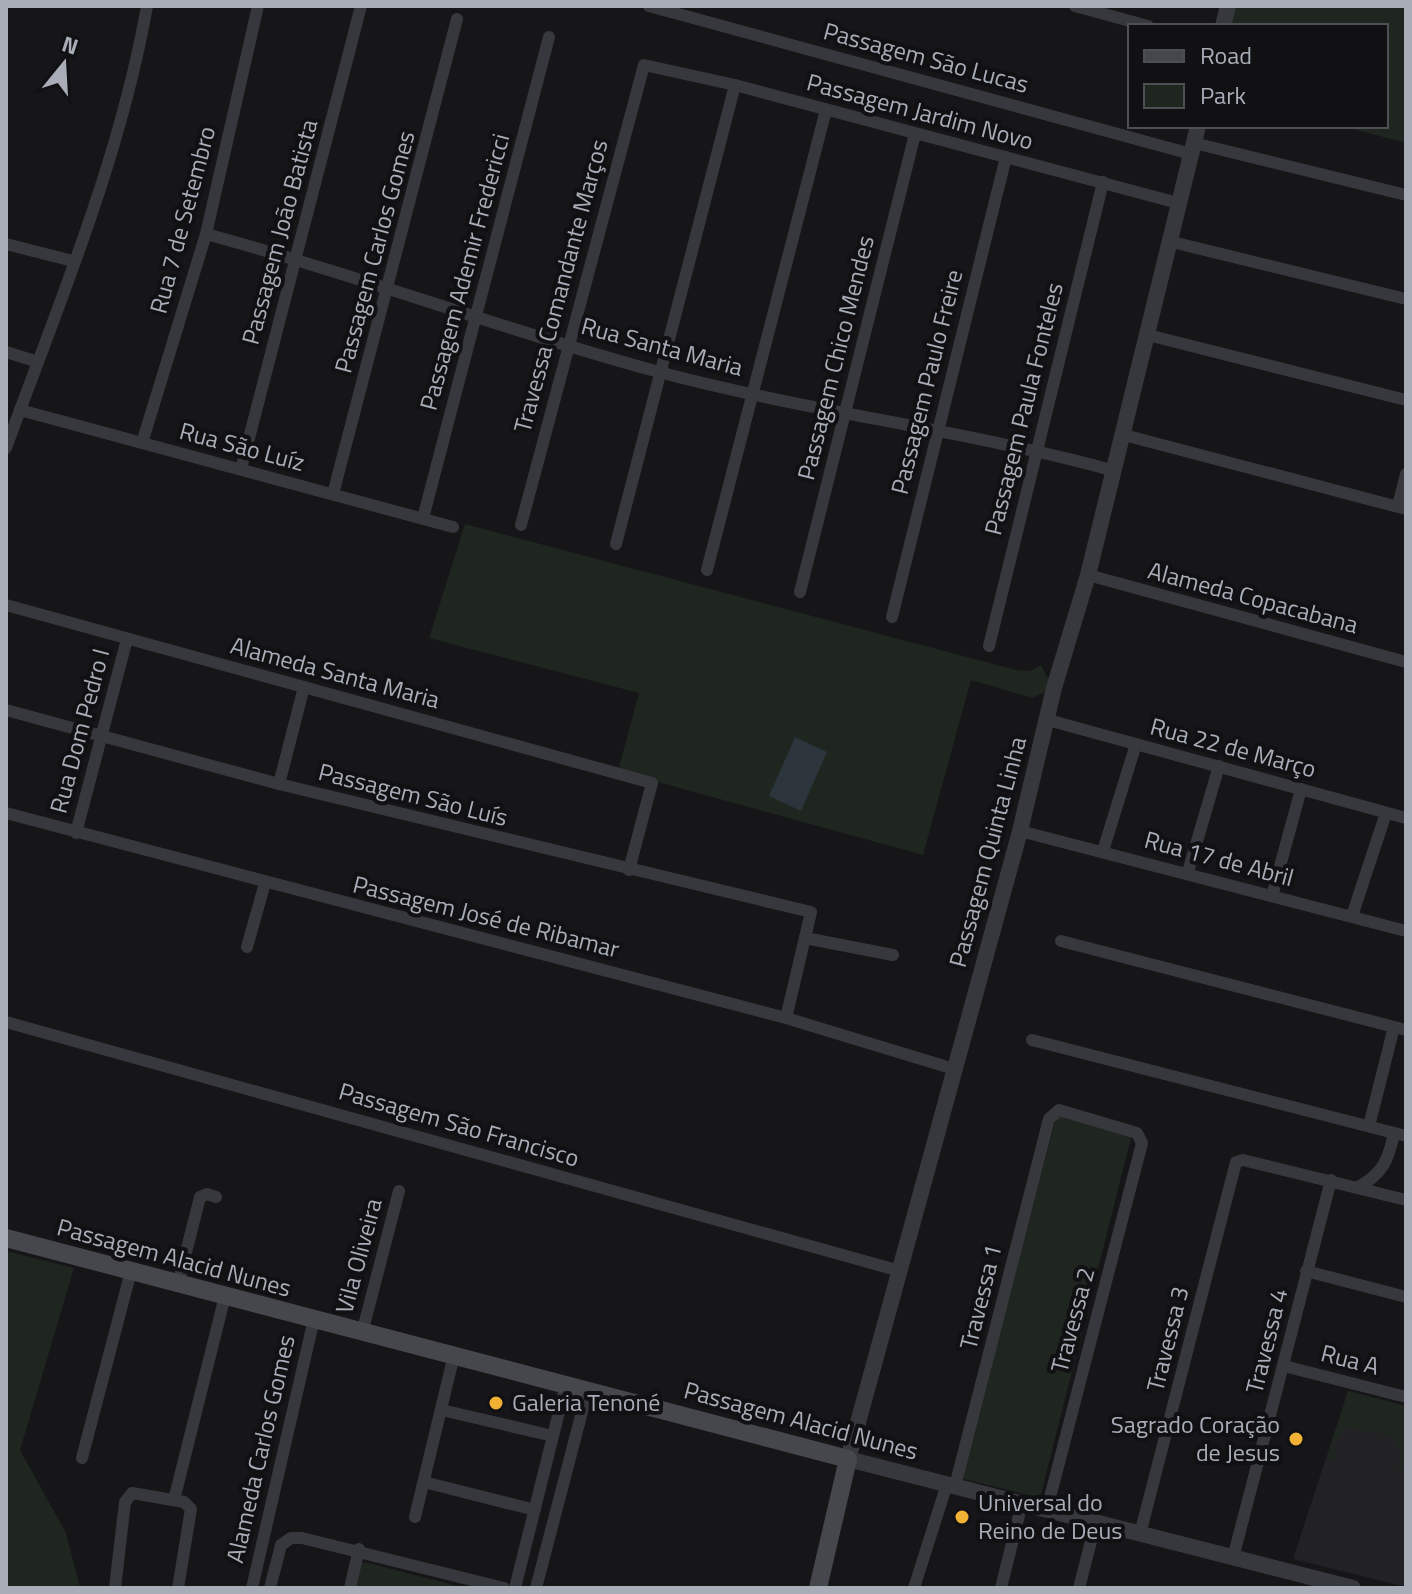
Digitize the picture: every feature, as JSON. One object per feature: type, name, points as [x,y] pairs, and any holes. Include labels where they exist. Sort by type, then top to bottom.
[{"type":"main road","name":"Passagem Alacid Nunes","points":[[6,1238],[848,1459]]},
{"type":"main road","name":"Passagem Quinta Linha","points":[[818,1588],[848,1459]]},
{"type":"street","points":[[6,448],[101,192],[120,131],[147,6]]},
{"type":"street","name":"Rua 7 de Setembro","points":[[142,443],[206,234],[258,6]]},
{"type":"street","name":"Passagem João Batista","points":[[241,469],[361,6]]},
{"type":"street","name":"Passagem São Lucas","points":[[649,6],[1193,148],[1406,195]]},
{"type":"street","points":[[1075,6],[1141,24]]},
{"type":"street","name":"Passagem Carlos Gomes","points":[[333,494],[457,19]]},
{"type":"street","name":"Passagem Ademir Fredericci","points":[[423,518],[549,37]]},
{"type":"street","name":"Passagem Jardim Novo","points":[[650,64],[1178,203]]},
{"type":"street","name":"Travessa Comandante Marços","points":[[521,525],[641,69],[650,64]]},
{"type":"street","points":[[616,544],[735,85]]},
{"type":"street","points":[[707,570],[826,110]]},
{"type":"street","name":"Passagem Quinta Linha","points":[[848,1459],[1088,575],[1198,128]]},
{"type":"street","name":"Passagem Chico Mendes","points":[[800,592],[915,134]]},
{"type":"street","name":"Passagem Paulo Freire","points":[[892,617],[1006,157]]},
{"type":"street","name":"Passagem Paula Fonteles","points":[[989,646],[1103,182]]},
{"type":"street","name":"Rua Santa Maria","points":[[206,234],[389,287],[477,318],[659,372],[751,394],[1036,450],[1115,471]]},
{"type":"street","points":[[1168,241],[1406,299]]},
{"type":"street","points":[[6,244],[73,261]]},
{"type":"street","points":[[1148,335],[1406,400]]},
{"type":"street","points":[[6,352],[38,362]]},
{"type":"street","name":"Rua São Luíz","points":[[20,410],[453,527]]},
{"type":"street","points":[[1124,435],[1402,507],[1406,474]]},
{"type":"street","name":"Alameda Copacabana","points":[[1088,575],[1406,662]]},
{"type":"street","name":"Alameda Santa Maria","points":[[6,605],[652,783],[629,870]]},
{"type":"street","name":"Rua Dom Pedro I","points":[[76,833],[127,639]]},
{"type":"street","points":[[279,784],[304,687]]},
{"type":"street","name":"Passagem São Luís","points":[[6,710],[279,784],[811,912],[805,938]]},
{"type":"street","name":"Rua 22 de Março","points":[[1048,720],[1406,818]]},
{"type":"street","points":[[1103,851],[1136,744]]},
{"type":"street","points":[[1188,872],[1219,766]]},
{"type":"street","points":[[1272,896],[1301,789]]},
{"type":"street","name":"Passagem José de Ribamar","points":[[6,813],[786,1018],[954,1069]]},
{"type":"street","points":[[1352,916],[1386,813]]},
{"type":"street","name":"Rua 17 de Abril","points":[[1020,831],[1188,872],[1406,931]]},
{"type":"street","points":[[247,947],[265,883]]},
{"type":"street","points":[[786,1018],[805,938],[893,955]]},
{"type":"street","points":[[1061,941],[1400,1029],[1369,1126]]},
{"type":"street","name":"Passagem São Francisco","points":[[6,1022],[900,1271]]},
{"type":"street","points":[[1032,1040],[1400,1134],[1375,1179],[1358,1187]]},
{"type":"street","name":"Travessa 1","points":[[914,1588],[951,1485],[1049,1119],[1059,1110],[1137,1133],[1142,1143]]},
{"type":"street","name":"Travessa 2","points":[[1047,1509],[1142,1143]]},
{"type":"street","name":"Travessa 3","points":[[1140,1534],[1236,1162],[1243,1160],[1331,1180]]},
{"type":"street","points":[[1331,1180],[1406,1200]]},
{"type":"street","name":"Travessa 4","points":[[1233,1558],[1331,1180]]},
{"type":"street","name":"Vila Oliveira","points":[[362,1333],[399,1191]]},
{"type":"street","points":[[178,1284],[200,1197],[207,1194],[216,1197]]},
{"type":"street","points":[[82,1458],[131,1271]]},
{"type":"street","points":[[1306,1271],[1406,1297]]},
{"type":"street","points":[[174,1500],[225,1296]]},
{"type":"street","name":"Alameda Carlos Gomes","points":[[252,1588],[314,1319]]},
{"type":"street","points":[[415,1517],[454,1355]]},
{"type":"street","name":"Rua A","points":[[1284,1366],[1406,1397]]},
{"type":"street","points":[[515,1588],[566,1384]]},
{"type":"street","points":[[536,1588],[588,1389]]},
{"type":"street","points":[[446,1411],[553,1436]]},
{"type":"street","name":"Passagem Alacid Nunes","points":[[848,1459],[1353,1588]]},
{"type":"street","points":[[428,1483],[535,1510]]},
{"type":"street","points":[[115,1588],[128,1495],[174,1500],[188,1505],[192,1511],[178,1588]]},
{"type":"street","points":[[1001,1588],[1022,1503]]},
{"type":"street","points":[[1079,1588],[1096,1522]]},
{"type":"street","points":[[270,1588],[281,1545],[291,1538],[359,1549],[504,1588]]},
{"type":"street","points":[[350,1588],[359,1549]]},
{"type":"shaded area","points":[[795,737],[827,752],[801,811],[769,796]]},
{"type":"shaded area","points":[[1348,1391],[1406,1406],[1406,1587],[1293,1559]]},
{"type":"green space","points":[[1234,6],[1406,6],[1406,143],[1350,128],[1388,128],[1388,24],[1229,24]]},
{"type":"green space","points":[[465,524],[1016,670],[1030,671],[1041,665],[1053,688],[1032,698],[971,680],[923,855],[618,771],[639,693],[429,638]]},
{"type":"green space","points":[[1057,1115],[1132,1134],[1040,1498],[960,1478]]},
{"type":"green space","points":[[6,1251],[74,1268],[20,1450],[66,1533],[80,1588],[6,1588]]},
{"type":"green space","points":[[1348,1391],[1406,1406],[1406,1472],[1398,1468],[1401,1455],[1393,1435],[1346,1428],[1333,1442],[1336,1456],[1326,1461]]},
{"type":"green space","points":[[358,1563],[465,1588],[345,1588]]},
{"type":"place","name":"Galeria Tenoné","points":[[496,1403]]},
{"type":"place","name":"Sagrado Coração de Jesus","points":[[1296,1439]]},
{"type":"place","name":"Universal do Reino de Deus","points":[[962,1517]]}]
